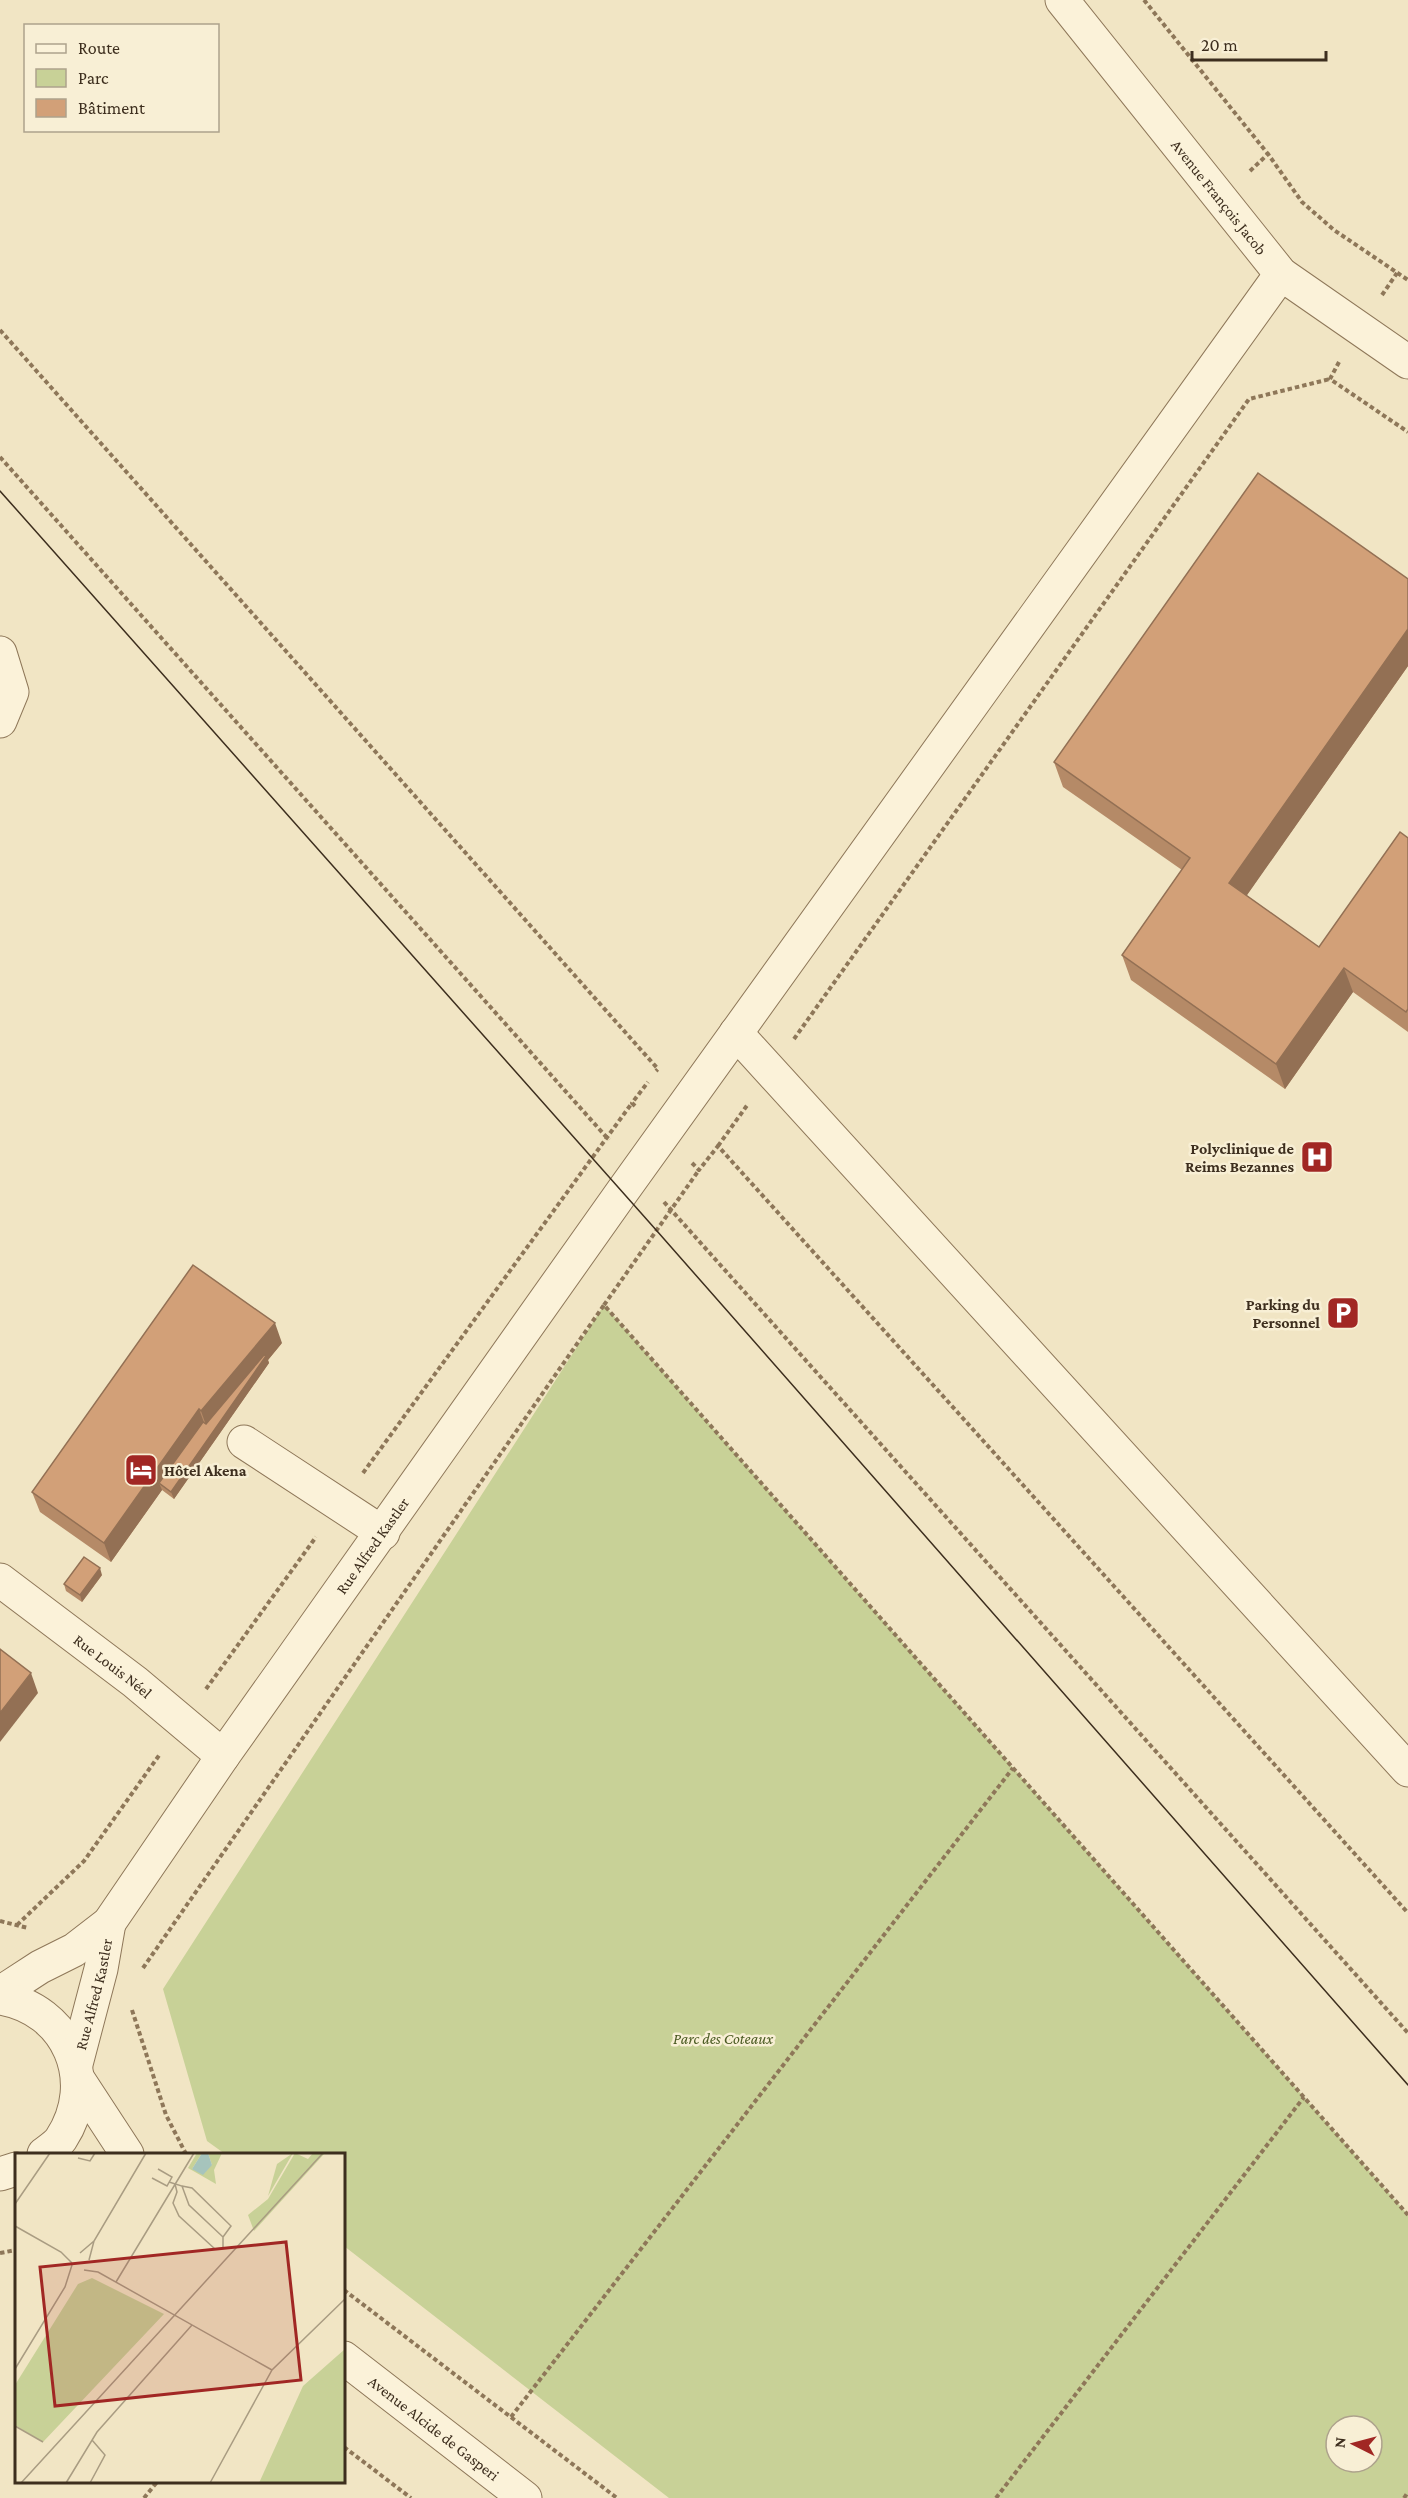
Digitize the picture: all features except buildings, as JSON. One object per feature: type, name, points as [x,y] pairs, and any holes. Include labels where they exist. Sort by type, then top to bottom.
[{"type":"street","name":"Avenue François Jacob","points":[[1062,0],[1281,274],[1408,362]]},
{"type":"street","name":"Rue Alfred Kastler","points":[[0,1995],[40,1967],[74,1950],[109,1923],[224,1756],[637,1172],[1281,274]]},
{"type":"street","points":[[0,653],[12,692],[0,720]]},
{"type":"street","points":[[736,1033],[1408,1770]]},
{"type":"street","points":[[244,1442],[383,1533]]},
{"type":"street","name":"Rue Louis Néel","points":[[0,1580],[224,1756]]},
{"type":"street","name":"Rue Alfred Kastler","points":[[45,2153],[60,2140],[74,2111],[77,2071],[101,1969],[109,1923]]},
{"type":"street","points":[[0,1995],[37,2010],[54,2025],[67,2043],[77,2071],[126,2153]]},
{"type":"street","name":"Avenue Alcide de Gasperi","points":[[345,2359],[525,2498]]},
{"type":"path","points":[[1144,0],[1268,154],[1302,202],[1334,230],[1408,280]]},
{"type":"path","points":[[1220,198],[1268,154]]},
{"type":"path","points":[[718,1146],[1249,399],[1330,379],[1359,328]]},
{"type":"path","points":[[1330,379],[1408,432]]},
{"type":"path","points":[[0,457],[1408,2033]]},
{"type":"path","points":[[17,1925],[84,1861],[632,1103]]},
{"type":"path","points":[[139,1974],[699,1170]]},
{"type":"path","points":[[604,1305],[1408,2214]]},
{"type":"path","points":[[511,2417],[1013,1768]]},
{"type":"path","points":[[996,2498],[1304,2097]]},
{"type":"path","points":[[0,2253],[15,2250]]},
{"type":"path","points":[[345,2291],[617,2498]]},
{"type":"path","points":[[345,2448],[411,2498]]},
{"type":"path","points":[[144,2498],[155,2483]]},
{"type":"path","points":[[1404,2498],[1408,2492]]},
{"type":"green space","name":"Parc des Coteaux","points":[[604,1305],[1408,2215],[1408,2498],[669,2498],[345,2247],[345,2153],[224,2153],[207,2141],[163,1989]]},
{"type":"tram line","points":[[0,491],[657,1231],[1408,2085]]},
{"type":"place","name":"Polyclinique de Reims Bezannes","points":[[1317,1157]]},
{"type":"place","name":"Parking du Personnel","points":[[1343,1313]]},
{"type":"place","name":"Hôtel Akena","points":[[141,1470]]}]
